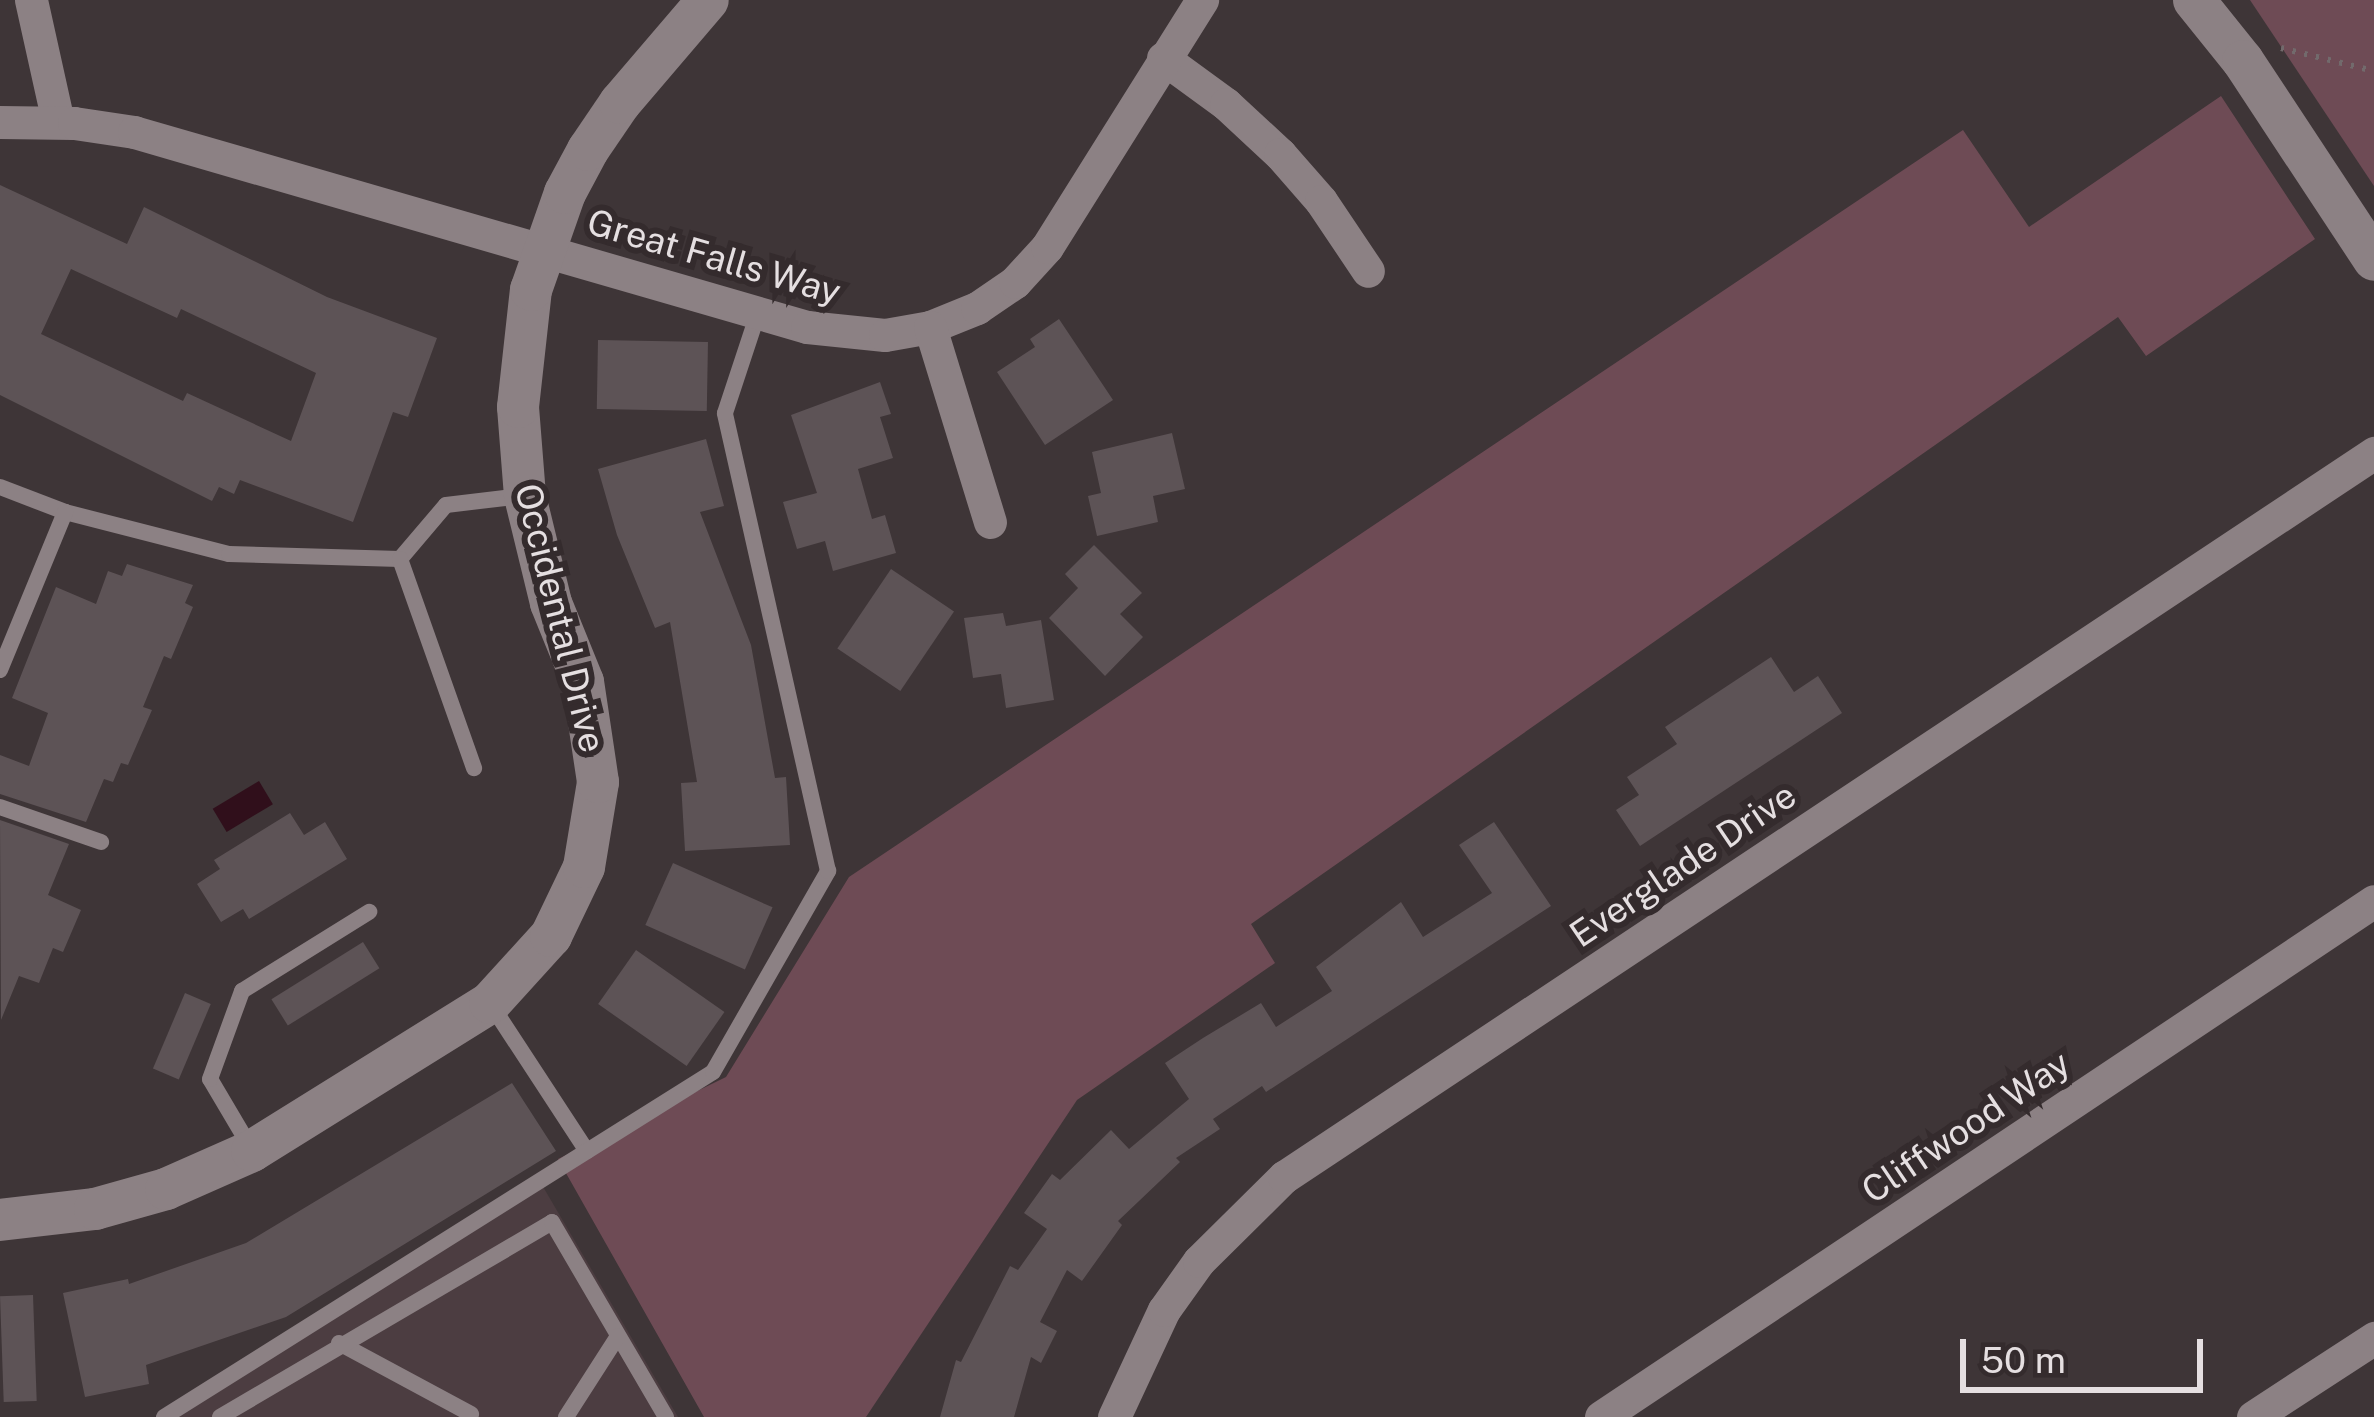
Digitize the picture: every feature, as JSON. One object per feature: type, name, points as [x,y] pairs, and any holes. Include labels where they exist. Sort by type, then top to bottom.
[{"type":"street","points":[[31,0],[58,122]]},
{"type":"street","name":"Occidental Drive","points":[[0,1220],[95,1209],[166,1189],[252,1150],[490,1003],[527,964],[568,904],[584,867],[597,807],[595,732],[583,682],[539,565],[524,496],[518,406],[522,346],[542,250],[588,150],[620,103],[708,0]]},
{"type":"street","name":"Great Falls Way","points":[[0,122],[58,122],[134,132],[758,313],[846,334],[930,327],[977,308],[1016,282],[1047,248],[1202,0]]},
{"type":"street","points":[[2194,0],[2242,61],[2374,260]]},
{"type":"street","points":[[1163,58],[1226,104],[1280,154],[1321,202],[1368,271]]},
{"type":"street","points":[[930,327],[990,522]]},
{"type":"street","name":"Everglade Drive","points":[[1114,1417],[1135,1363],[1175,1294],[1239,1216],[1284,1177],[2374,453]]},
{"type":"street","name":"Cliffwood Way","points":[[1601,1417],[2374,902]]},
{"type":"street","points":[[2253,1417],[2374,1338]]},
{"type":"lane","points":[[164,1417],[713,1072],[828,871],[725,413],[758,313]]},
{"type":"lane","points":[[0,487],[65,512],[229,554],[400,559]]},
{"type":"lane","points":[[400,559],[446,505],[524,496]]},
{"type":"lane","points":[[0,670],[65,512]]},
{"type":"lane","points":[[400,559],[475,768]]},
{"type":"lane","points":[[0,808],[101,842]]},
{"type":"lane","points":[[252,1150],[210,1079],[242,991],[369,912]]},
{"type":"lane","points":[[490,1003],[587,1151]]},
{"type":"lane","points":[[220,1417],[551,1222],[666,1417]]},
{"type":"lane","points":[[566,1417],[618,1336]]},
{"type":"lane","points":[[339,1343],[471,1414]]},
{"type":"path","points":[[2281,48],[2374,71]]},
{"type":"shaded area","points":[[2250,0],[2374,0],[2374,186]]},
{"type":"shaded area","points":[[2221,96],[2315,239],[2146,356],[2118,317],[1251,924],[1275,963],[1077,1100],[866,1417],[704,1417],[558,1159],[726,1077],[849,877],[1963,130],[2029,227]]},
{"type":"shaded area","points":[[259,781],[273,804],[227,832],[213,809]]},
{"type":"shaded area","points":[[542,1185],[678,1417],[175,1417]]},
{"type":"building","points":[[0,185],[127,244],[144,207],[327,297],[437,338],[408,417],[393,412],[353,522],[240,480],[234,494],[219,487],[212,501],[0,395]],"holes":[[[71,269],[177,318],[181,309],[316,373],[291,441],[187,393],[183,401],[41,334]]]},
{"type":"building","points":[[1059,319],[1113,400],[1045,445],[997,372],[1035,347],[1030,339]]},
{"type":"building","points":[[598,340],[708,342],[707,411],[597,409]]},
{"type":"building","points":[[880,382],[891,414],[880,417],[893,458],[858,469],[872,519],[885,515],[896,553],[833,571],[825,541],[797,549],[783,502],[817,493],[791,415]]},
{"type":"building","points":[[1172,433],[1185,489],[1153,496],[1158,522],[1097,536],[1088,496],[1101,493],[1092,452]]},
{"type":"building","points":[[706,439],[724,506],[700,512],[751,645],[775,778],[786,777],[790,845],[685,851],[681,783],[697,782],[670,622],[655,628],[617,535],[598,469]]},
{"type":"building","points":[[1094,545],[1142,593],[1120,614],[1143,637],[1105,676],[1049,618],[1078,588],[1065,574]]},
{"type":"building","points":[[127,564],[193,585],[185,603],[193,607],[171,659],[164,656],[143,707],[152,710],[128,765],[121,763],[113,782],[104,779],[86,822],[0,794],[0,755],[29,766],[48,713],[12,698],[56,587],[96,604],[108,571],[122,576]]},
{"type":"building","points":[[891,569],[954,611],[900,691],[837,649]]},
{"type":"building","points":[[1003,613],[1006,626],[1041,620],[1054,700],[1006,708],[1001,674],[973,678],[964,618]]},
{"type":"building","points":[[1771,657],[1794,692],[1818,676],[1842,713],[1640,846],[1616,810],[1639,795],[1627,777],[1677,744],[1665,727]]},
{"type":"building","points":[[290,813],[304,835],[325,822],[347,859],[249,919],[243,909],[221,922],[197,884],[220,869],[214,860]]},
{"type":"building","points":[[0,820],[69,844],[48,895],[81,910],[63,952],[53,948],[39,983],[19,976],[1,1020]]},
{"type":"building","points":[[1494,822],[1551,906],[1266,1092],[1262,1086],[1213,1119],[1220,1129],[1176,1158],[1180,1162],[1118,1221],[1122,1225],[1082,1281],[1067,1270],[1040,1322],[1057,1331],[1041,1363],[1031,1357],[1014,1417],[940,1417],[956,1360],[961,1362],[1010,1266],[1018,1270],[1047,1229],[1024,1213],[1052,1174],[1060,1180],[1111,1130],[1129,1149],[1189,1099],[1165,1063],[1203,1038],[1261,1003],[1276,1027],[1332,991],[1316,967],[1401,902],[1423,937],[1492,893],[1459,845]]},
{"type":"building","points":[[673,863],[773,907],[745,969],[645,925]]},
{"type":"building","points":[[363,942],[379,968],[288,1026],[271,999]]},
{"type":"building","points":[[636,950],[724,1012],[687,1066],[598,1004]]},
{"type":"building","points":[[185,993],[211,1004],[179,1079],[153,1068]]},
{"type":"building","points":[[512,1083],[556,1151],[286,1317],[146,1365],[149,1384],[85,1397],[63,1293],[128,1279],[129,1284],[246,1243]]},
{"type":"building","points":[[33,1295],[37,1401],[4,1402],[0,1296]]}]
